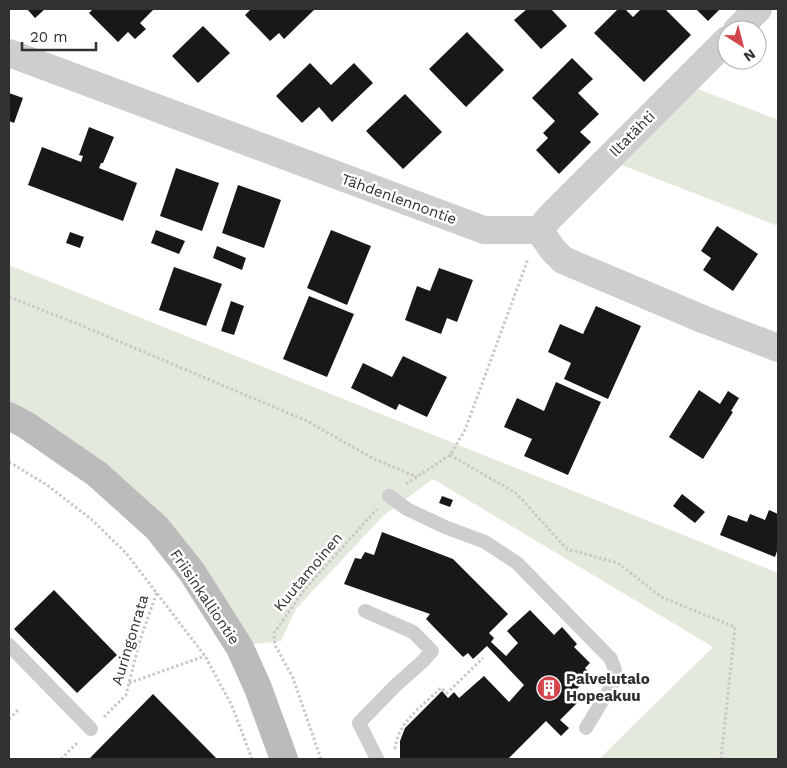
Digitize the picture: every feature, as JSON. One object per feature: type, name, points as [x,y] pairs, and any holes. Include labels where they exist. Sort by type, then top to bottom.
[{"type":"main road","name":"Friisinkalliontie","points":[[9,416],[97,474],[157,528],[192,572],[240,648],[258,688],[284,759]]},
{"type":"street","points":[[746,20],[758,9]]},
{"type":"street","name":"Iltatähti","points":[[539,230],[717,50]]},
{"type":"street","name":"Tähdenlennontie","points":[[9,53],[484,230],[539,230]]},
{"type":"street","points":[[539,230],[553,250],[563,260],[705,320],[778,348]]},
{"type":"lane","points":[[389,496],[407,509],[445,527],[485,542],[517,563],[611,659],[615,670],[615,680],[586,728]]},
{"type":"lane","points":[[365,610],[412,632],[432,651],[424,661],[359,723],[377,759]]},
{"type":"lane","points":[[9,645],[91,729]]},
{"type":"path","points":[[539,230],[465,430],[450,455],[516,493],[567,549],[618,563],[661,597],[734,627],[721,759]]},
{"type":"path","points":[[9,297],[307,420],[374,459],[417,477]]},
{"type":"path","name":"Kuutamoinen","points":[[321,759],[293,678],[275,645],[274,633],[304,589],[389,496],[450,455]]},
{"type":"path","points":[[9,462],[47,485],[91,519],[126,553],[205,656],[232,706],[252,759]]},
{"type":"path","name":"Auringonrata","points":[[60,759],[126,695],[140,640],[157,591]]},
{"type":"path","points":[[129,683],[205,656]]},
{"type":"path","points":[[396,758],[396,740],[403,726],[441,688],[446,693],[483,658]]},
{"type":"path","points":[[9,719],[18,710]]},
{"type":"shaded area","points":[[698,89],[778,120],[778,226],[622,165]]},
{"type":"shaded area","points":[[9,265],[778,573],[778,759],[599,759],[713,647],[433,479],[383,516],[296,609],[281,641],[254,644],[223,597],[134,491],[60,431],[9,402]]},
{"type":"building","points":[[27,9],[45,9],[35,18]]},
{"type":"building","points":[[93,9],[154,9],[140,23],[146,29],[135,39],[128,32],[118,42],[89,13]]},
{"type":"building","points":[[251,9],[315,9],[284,39],[279,33],[270,41],[245,15]]},
{"type":"building","points":[[527,9],[551,9],[567,26],[541,49],[514,20]]},
{"type":"building","points":[[618,9],[625,9],[633,17],[641,9],[665,9],[691,35],[644,82],[594,33]]},
{"type":"building","points":[[696,9],[720,9],[708,21]]},
{"type":"building","points":[[203,26],[230,53],[198,83],[172,56]]},
{"type":"building","points":[[467,32],[504,70],[466,107],[429,69]]},
{"type":"building","points":[[572,58],[593,79],[578,93],[599,114],[580,132],[591,142],[559,174],[536,150],[548,138],[543,133],[555,121],[532,98]]},
{"type":"building","points":[[310,63],[331,85],[354,63],[373,83],[332,122],[319,107],[302,123],[276,96]]},
{"type":"building","points":[[9,93],[23,98],[14,123],[9,121]]},
{"type":"building","points":[[405,94],[442,132],[403,169],[366,131]]},
{"type":"building","points":[[89,127],[114,137],[99,168],[137,183],[123,221],[28,185],[42,147],[81,162],[83,156],[79,155]]},
{"type":"building","points":[[176,168],[219,183],[202,231],[160,216]]},
{"type":"building","points":[[238,185],[281,200],[264,248],[222,233]]},
{"type":"building","points":[[717,226],[758,254],[733,291],[703,270],[711,258],[701,251]]},
{"type":"building","points":[[156,230],[185,241],[179,254],[151,243]]},
{"type":"building","points":[[331,230],[371,246],[347,305],[307,288]]},
{"type":"building","points":[[70,232],[84,237],[80,248],[66,243]]},
{"type":"building","points":[[217,246],[246,258],[242,270],[213,258]]},
{"type":"building","points":[[174,267],[222,284],[206,326],[159,310]]},
{"type":"building","points":[[439,268],[473,280],[457,322],[447,318],[441,334],[405,320],[417,286],[430,291]]},
{"type":"building","points":[[309,296],[354,314],[327,377],[283,359]]},
{"type":"building","points":[[231,301],[244,306],[234,335],[221,331]]},
{"type":"building","points":[[596,306],[641,326],[608,399],[564,379],[571,363],[548,352],[560,324],[583,334]]},
{"type":"building","points":[[403,356],[447,377],[427,417],[399,404],[396,410],[351,388],[363,363],[392,377]]},
{"type":"building","points":[[556,382],[601,402],[568,475],[524,456],[532,439],[504,427],[517,398],[544,411]]},
{"type":"building","points":[[699,390],[720,404],[728,391],[739,398],[731,411],[733,412],[703,459],[669,437]]},
{"type":"building","points":[[682,494],[705,512],[695,523],[673,506]]},
{"type":"building","points":[[442,496],[453,500],[450,507],[439,503]]},
{"type":"building","points":[[769,510],[778,514],[778,548],[775,557],[720,535],[728,515],[747,522],[750,514],[765,520]]},
{"type":"building","points":[[382,532],[453,559],[508,614],[489,633],[494,638],[491,642],[506,656],[518,643],[507,631],[530,610],[554,635],[562,627],[577,644],[574,647],[590,663],[585,668],[591,675],[572,694],[579,701],[560,720],[569,728],[561,736],[546,721],[508,759],[400,759],[400,741],[405,728],[442,691],[448,698],[454,692],[459,698],[484,676],[509,702],[524,685],[487,646],[473,659],[468,653],[463,657],[426,619],[430,614],[344,584],[355,558],[361,559],[365,552],[374,555]]},
{"type":"building","points":[[54,590],[117,655],[77,693],[14,629]]},
{"type":"building","points":[[153,694],[217,759],[89,759]]},
{"type":"place","name":"Palvelutalo Hopeakuu","points":[[549,688]]}]
